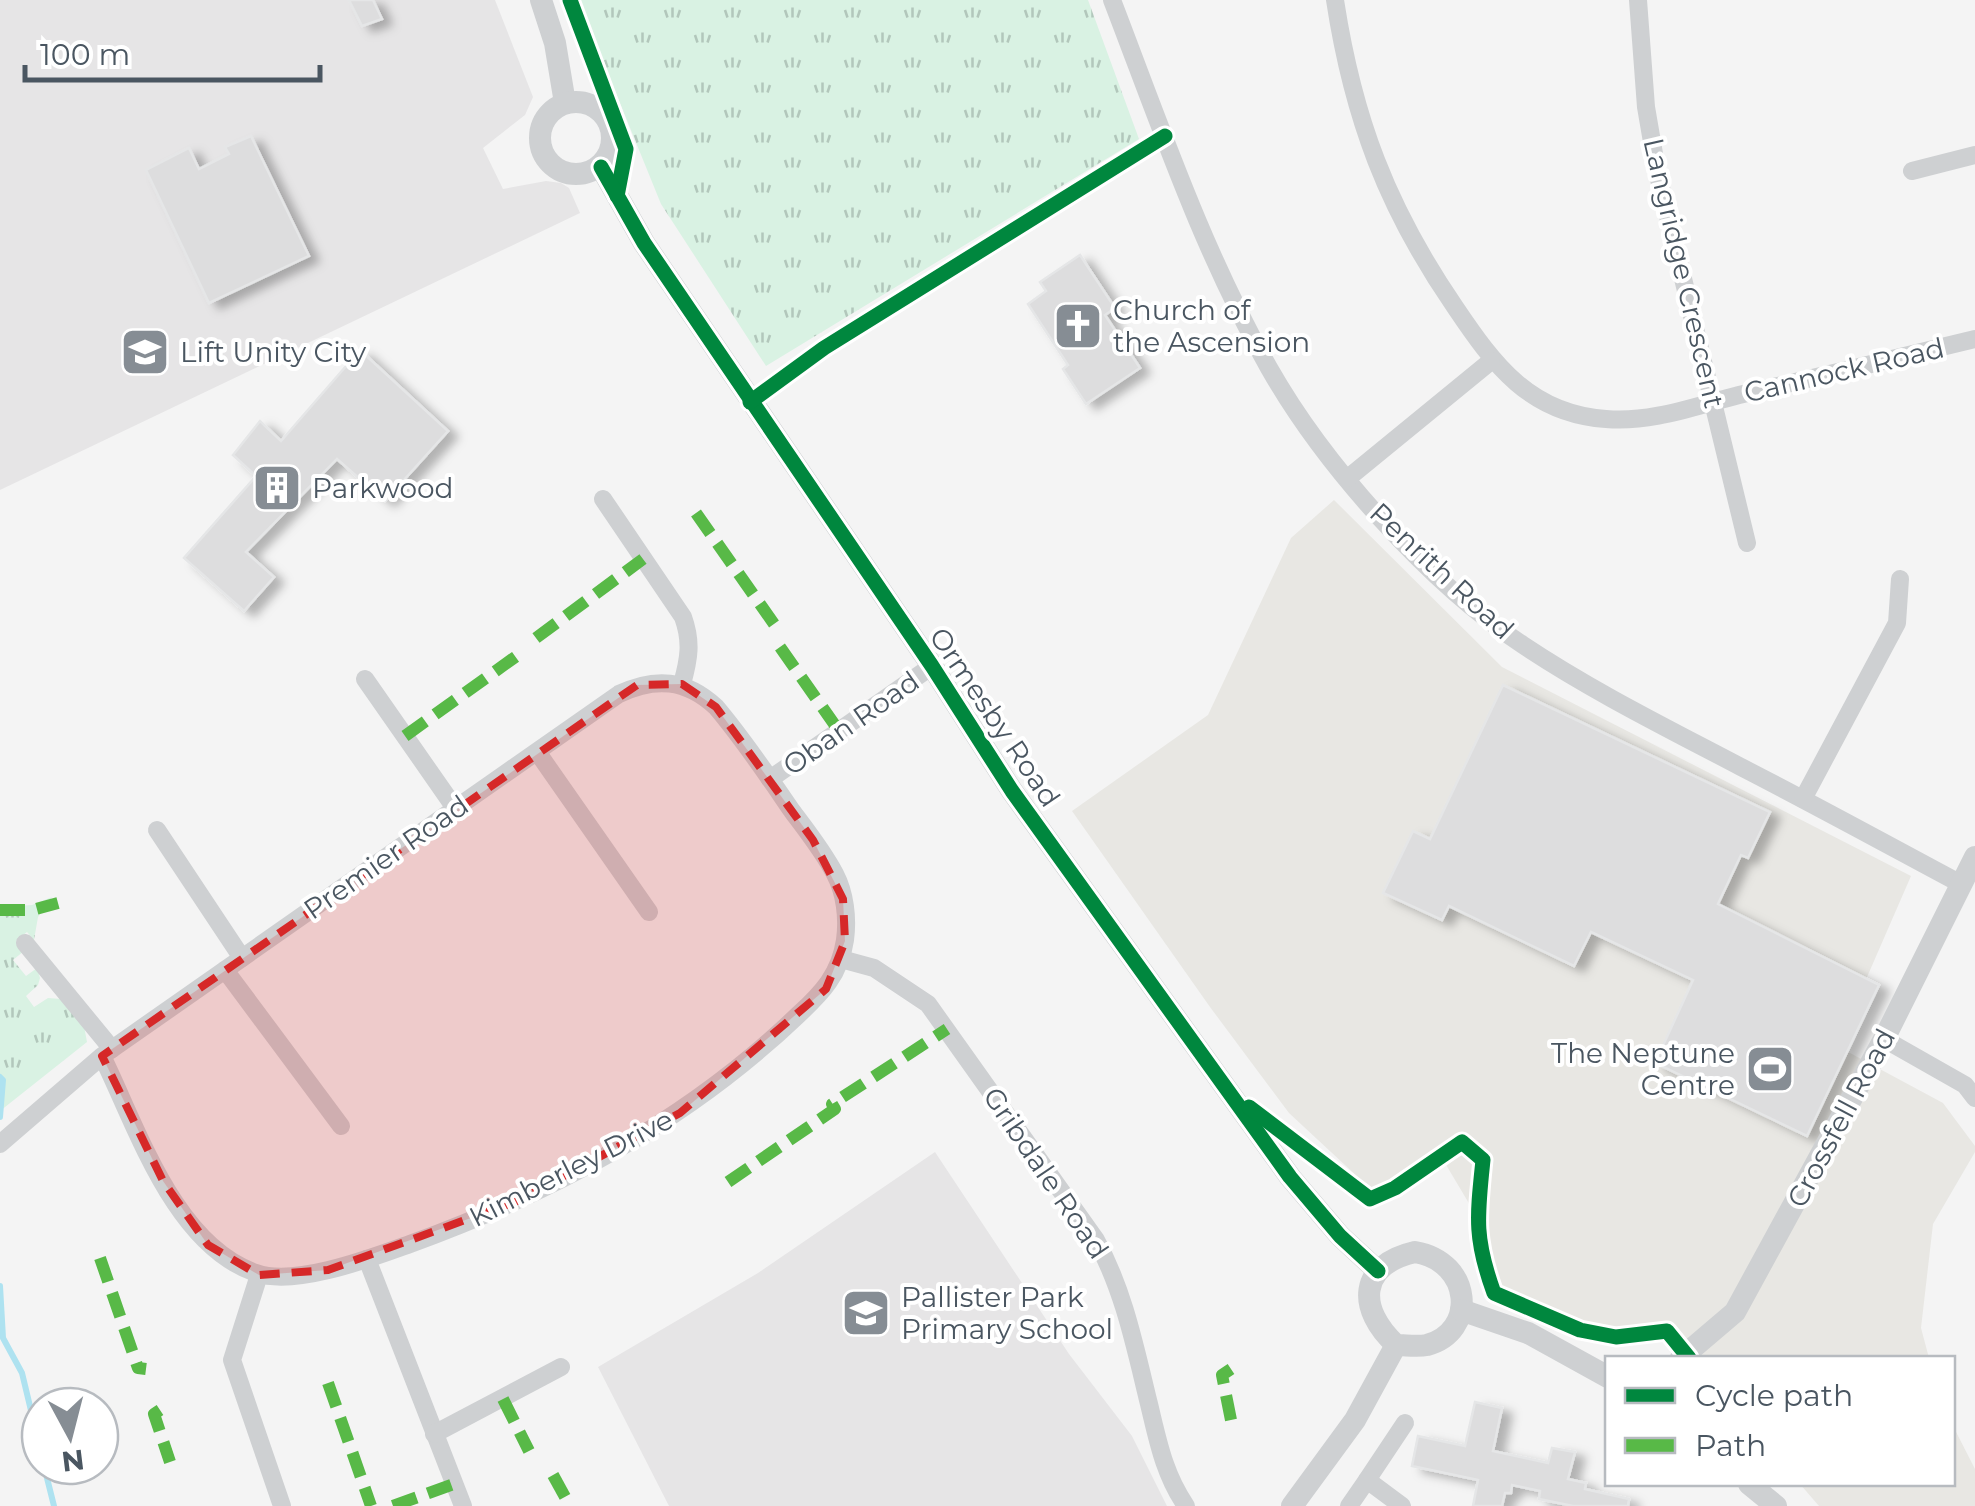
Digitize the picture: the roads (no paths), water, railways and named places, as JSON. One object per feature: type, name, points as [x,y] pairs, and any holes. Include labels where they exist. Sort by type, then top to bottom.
[{"type":"street","points":[[541,0],[555,43],[565,103]]},
{"type":"street","name":"Penrith Road","points":[[1112,0],[1210,255],[1270,371],[1308,427],[1386,525],[1434,572],[1521,644],[1622,704],[1961,884]]},
{"type":"street","name":"Cannock Road","points":[[1335,0],[1346,67],[1384,186],[1424,262],[1491,360],[1514,383],[1575,415],[1642,420],[1975,339]]},
{"type":"street","name":"Langridge Crescent","points":[[1638,0],[1646,107],[1657,171],[1748,543]]},
{"type":"street","points":[[577,101],[595,106],[606,116],[613,141],[600,167],[586,173],[564,172],[541,152],[541,135],[548,116],[565,103],[577,101]]},
{"type":"street","points":[[1912,171],[1975,155]]},
{"type":"street","name":"Ormesby Road","points":[[600,167],[644,243],[932,666],[1012,791],[1250,1124],[1340,1236],[1378,1271]]},
{"type":"street","points":[[1348,478],[1491,360]]},
{"type":"street","points":[[602,500],[682,617],[689,634],[690,652],[682,684],[716,707],[770,779]]},
{"type":"street","points":[[1804,799],[1897,623],[1900,579]]},
{"type":"street","name":"Oban Road","points":[[770,779],[932,666]]},
{"type":"street","points":[[365,679],[454,808]]},
{"type":"street","name":"Premier Road","points":[[0,1144],[15,1127],[108,1053],[619,694],[638,685],[682,684]]},
{"type":"street","points":[[538,753],[649,912]]},
{"type":"street","name":"Kimberley Drive","points":[[259,1275],[312,1273],[367,1259],[520,1200],[680,1113],[768,1045],[816,1001],[840,959],[846,913],[836,875],[770,779]]},
{"type":"street","points":[[158,830],[242,958]]},
{"type":"street","name":"Crossfell Road","points":[[1683,1356],[1735,1312],[1884,1038],[1975,857]]},
{"type":"street","points":[[25,943],[108,1053],[183,1216],[208,1245],[259,1275],[232,1360],[282,1506]]},
{"type":"street","name":"Gribdale Road","points":[[840,959],[874,968],[928,1004],[1096,1240],[1114,1272],[1124,1304],[1164,1468],[1186,1506]]},
{"type":"street","points":[[225,970],[340,1126]]},
{"type":"street","points":[[1884,1038],[1964,1085],[1975,1098]]},
{"type":"street","points":[[1415,1252],[1444,1262],[1456,1276],[1462,1292],[1461,1310],[1452,1328],[1427,1345],[1396,1345],[1372,1318],[1368,1297],[1378,1271],[1394,1257],[1415,1252]]},
{"type":"street","points":[[367,1259],[464,1506]]},
{"type":"street","points":[[1461,1310],[1528,1332],[1605,1376]]},
{"type":"street","points":[[1292,1506],[1355,1420],[1396,1345]]},
{"type":"street","points":[[434,1434],[561,1367]]},
{"type":"street","points":[[1350,1506],[1405,1423]]},
{"type":"street","points":[[1367,1480],[1402,1506]]},
{"type":"street","points":[[1751,1486],[1776,1506]]},
{"type":"waterway","points":[[0,1077],[0,1117]]},
{"type":"waterway","points":[[0,1286],[3,1338],[25,1386]]},
{"type":"waterway","points":[[49,1486],[54,1506]]},
{"type":"place","name":"Church of the Ascension","points":[[1078,326]]},
{"type":"place","name":"Lift Unity City","points":[[145,352]]},
{"type":"place","name":"Parkwood","points":[[277,488]]},
{"type":"place","name":"The Neptune Centre","points":[[1770,1069]]},
{"type":"place","name":"Pallister Park Primary School","points":[[866,1313]]}]
